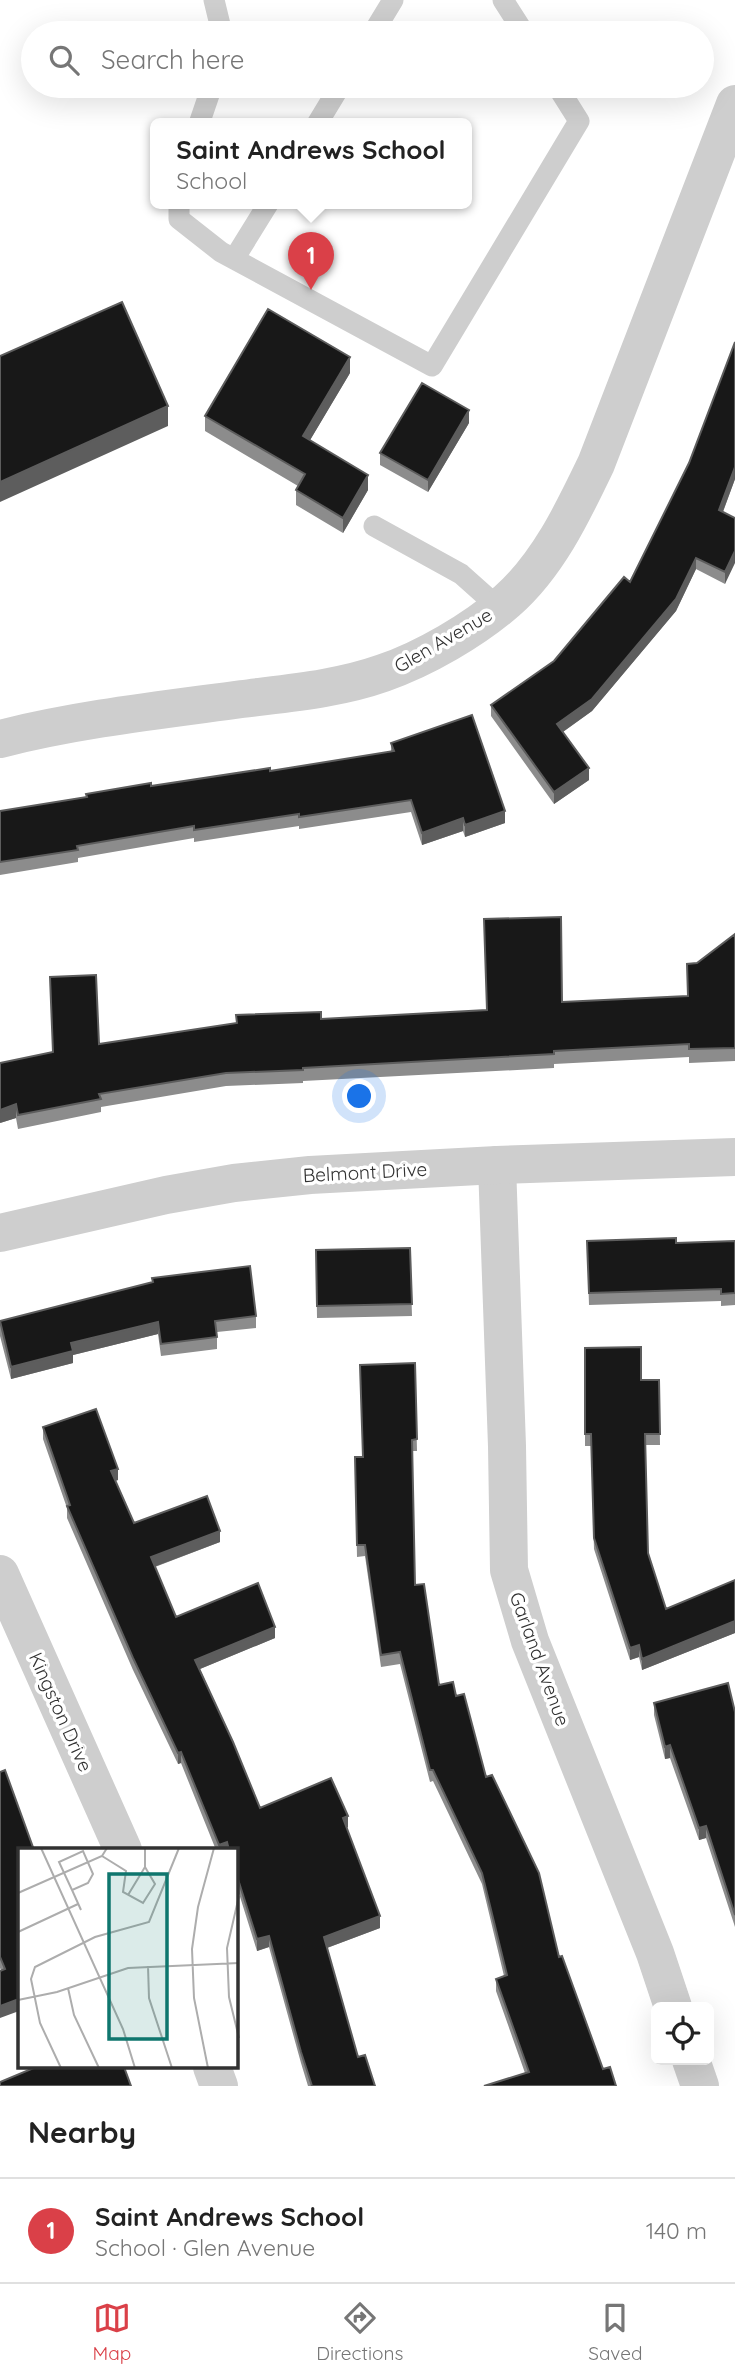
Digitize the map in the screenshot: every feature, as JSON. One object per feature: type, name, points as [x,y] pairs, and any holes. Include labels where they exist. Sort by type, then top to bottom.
[{"type":"street","name":"Glen Avenue","points":[[0,739],[142,712],[335,686],[383,673],[425,655],[508,600],[541,563],[572,516],[582,495],[735,104]]},
{"type":"street","name":"Belmont Drive","points":[[0,1233],[166,1195],[234,1183],[310,1175],[735,1157]]},
{"type":"street","name":"Garland Avenue","points":[[497,1165],[509,1570],[530,1641],[672,2002]]},
{"type":"street","name":"Kingston Drive","points":[[0,1574],[122,1848]]},
{"type":"street","points":[[693,2065],[700,2086]]},
{"type":"street","points":[[212,2068],[219,2086]]},
{"type":"lane","points":[[214,0],[219,21]]},
{"type":"lane","points":[[380,21],[393,0]]},
{"type":"lane","points":[[503,0],[516,21]]},
{"type":"lane","points":[[201,118],[208,98]]},
{"type":"lane","points":[[321,118],[333,98]]},
{"type":"lane","points":[[179,209],[179,219],[221,252],[432,366],[579,121],[565,98]]},
{"type":"lane","points":[[234,259],[265,209]]},
{"type":"lane","points":[[374,526],[461,574],[498,607]]},
{"type":"building","points":[[122,302],[168,406],[0,482],[0,356]]},
{"type":"building","points":[[268,309],[350,357],[303,436],[368,475],[343,518],[296,490],[305,474],[205,416]]},
{"type":"building","points":[[735,342],[735,467],[719,510],[735,518],[735,551],[725,572],[696,558],[676,599],[592,699],[557,724],[589,768],[554,792],[491,705],[554,661],[624,577],[630,582],[689,463]]},
{"type":"building","points":[[422,383],[469,410],[428,480],[380,453]]},
{"type":"building","points":[[472,715],[505,811],[465,825],[463,818],[422,833],[411,800],[194,830],[194,826],[77,846],[78,850],[0,862],[0,811],[151,783],[151,786],[270,768],[270,771],[394,751],[391,743]]},
{"type":"building","points":[[561,917],[562,1002],[688,996],[687,964],[697,963],[735,934],[735,1048],[689,1049],[689,1044],[226,1073],[99,1094],[101,1099],[18,1115],[16,1104],[0,1110],[0,1063],[53,1052],[50,977],[96,975],[99,1044],[237,1023],[236,1015],[321,1012],[321,1019],[487,1010],[484,919]]},
{"type":"building","points":[[676,1238],[676,1243],[735,1241],[735,1293],[721,1294],[721,1289],[589,1293],[587,1241]]},
{"type":"building","points":[[410,1248],[412,1304],[317,1306],[316,1250]]},
{"type":"building","points":[[250,1266],[256,1316],[215,1321],[217,1337],[161,1344],[158,1322],[71,1343],[73,1351],[11,1367],[0,1321],[153,1282],[152,1278]]},
{"type":"building","points":[[641,1347],[641,1380],[659,1380],[660,1434],[645,1434],[648,1553],[666,1609],[735,1580],[735,1621],[642,1659],[639,1645],[630,1648],[594,1538],[591,1434],[585,1434],[585,1348]]},
{"type":"building","points":[[415,1363],[417,1439],[412,1440],[415,1585],[424,1584],[439,1685],[453,1682],[456,1696],[464,1694],[486,1777],[492,1775],[539,1873],[559,1957],[562,1956],[603,2069],[610,2067],[616,2086],[484,2086],[529,2072],[496,1979],[507,1975],[482,1873],[433,1770],[430,1770],[400,1652],[381,1655],[365,1545],[357,1545],[355,1457],[363,1457],[360,1365]]},
{"type":"building","points":[[96,1409],[118,1469],[111,1471],[134,1523],[207,1496],[220,1531],[151,1557],[176,1617],[258,1583],[275,1627],[195,1660],[260,1808],[331,1778],[348,1816],[343,1818],[380,1916],[324,1937],[358,2057],[365,2055],[375,2086],[312,2086],[269,1936],[257,1939],[238,1879],[238,1848],[228,1848],[227,1842],[219,1845],[181,1752],[178,1753],[133,1658],[67,1506],[70,1505],[43,1427]]},
{"type":"building","points":[[728,1683],[735,1712],[735,1915],[706,1826],[699,1828],[670,1745],[665,1747],[654,1703]]},
{"type":"building","points":[[5,1770],[33,1848],[18,1848],[18,1999],[0,2006],[0,1971],[5,1969],[0,1957],[0,1772]]},
{"type":"building","points":[[34,2068],[124,2068],[131,2086],[0,2086],[0,2082]]},
{"type":"place","name":"Saint Andrews School","points":[[311,290]]}]
